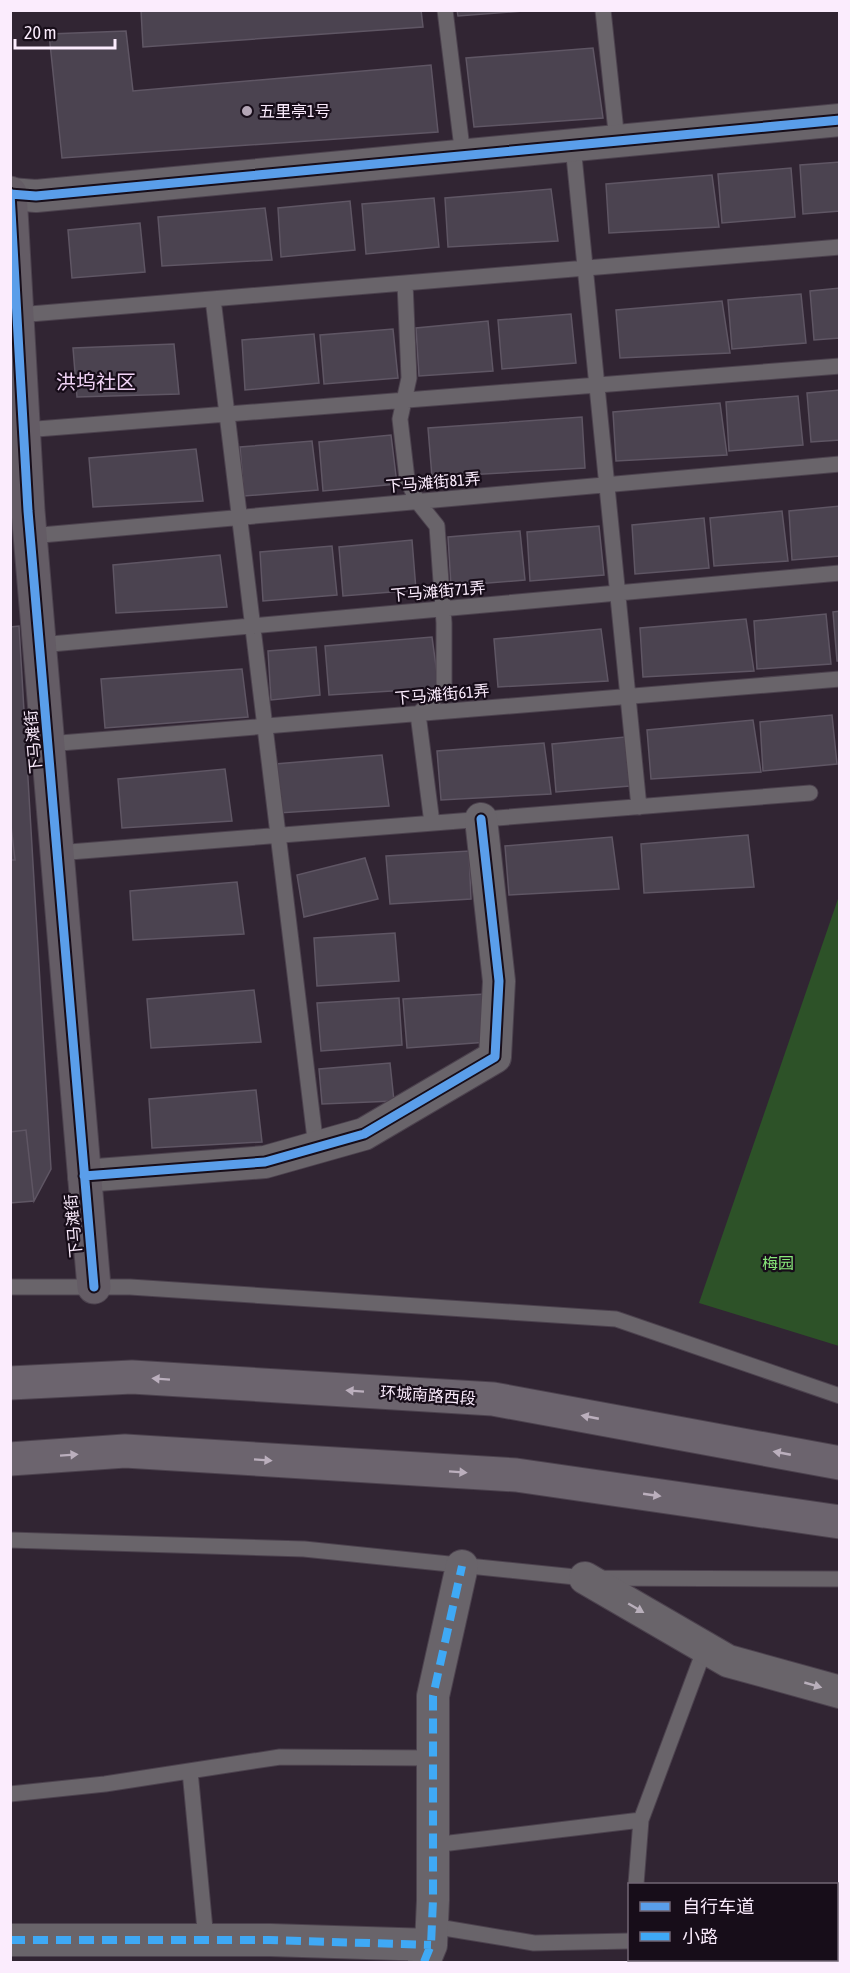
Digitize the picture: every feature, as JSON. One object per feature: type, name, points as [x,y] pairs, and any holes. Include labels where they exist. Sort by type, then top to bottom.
[{"type":"main road","name":"环城南路西段","points":[[10,1383],[132,1377],[494,1399],[840,1463]]},
{"type":"main road","points":[[10,1459],[125,1451],[516,1475],[840,1522]]},
{"type":"street","points":[[10,194],[36,196],[840,120]]},
{"type":"street","name":"下马滩街","points":[[10,194],[15,299],[16,394],[24,430],[23,520],[40,645],[94,1287]]},
{"type":"street","points":[[84,1176],[265,1162],[364,1134],[495,1057],[500,981],[481,819]]},
{"type":"street","points":[[10,1940],[270,1940],[429,1945],[433,1845],[433,1696],[462,1566]]},
{"type":"street","points":[[585,1578],[728,1661],[840,1692]]},
{"type":"lane","points":[[445,10],[463,156]]},
{"type":"lane","points":[[603,10],[617,141]]},
{"type":"lane","points":[[573,146],[639,807]]},
{"type":"lane","points":[[15,299],[213,299],[840,247]]},
{"type":"lane","points":[[405,283],[409,378],[400,419],[406,479],[417,501],[437,526],[443,609],[444,690],[418,714],[432,823]]},
{"type":"lane","points":[[213,299],[316,1147]]},
{"type":"lane","points":[[24,430],[840,366]]},
{"type":"lane","name":"下马滩街81弄","points":[[23,520],[240,517],[840,464]]},
{"type":"lane","name":"下马滩街71弄","points":[[40,645],[840,573]]},
{"type":"lane","name":"下马滩街61弄","points":[[48,744],[840,679]]},
{"type":"lane","points":[[57,853],[810,793]]},
{"type":"lane","points":[[10,1287],[130,1287],[616,1319],[840,1396]]},
{"type":"lane","points":[[10,1540],[304,1550],[585,1578],[840,1579]]},
{"type":"lane","points":[[636,1883],[641,1820],[705,1648]]},
{"type":"lane","points":[[10,1794],[105,1784],[280,1757],[433,1758]]},
{"type":"lane","points":[[190,1771],[207,1940]]},
{"type":"lane","points":[[433,1845],[641,1820]]},
{"type":"lane","points":[[429,1945],[628,1941]]},
{"type":"green space","name":"梅园","points":[[839,896],[839,1346],[699,1303]]},
{"type":"building","points":[[141,10],[421,10],[423,27],[143,47]]},
{"type":"building","points":[[457,10],[536,10],[458,16]]},
{"type":"building","name":"五里亭1号","points":[[126,31],[133,91],[431,65],[438,132],[62,158],[49,34]]},
{"type":"building","points":[[593,48],[603,118],[474,127],[466,58]]},
{"type":"building","points":[[840,162],[840,211],[803,214],[800,165]]},
{"type":"building","points":[[791,168],[795,217],[722,223],[718,174]]},
{"type":"building","points":[[712,175],[719,227],[609,233],[606,184]]},
{"type":"building","points":[[551,189],[558,241],[448,247],[445,198]]},
{"type":"building","points":[[434,198],[439,247],[366,254],[362,204]]},
{"type":"building","points":[[350,201],[355,250],[281,257],[278,208]]},
{"type":"building","points":[[265,208],[272,260],[162,266],[158,217]]},
{"type":"building","points":[[140,223],[145,272],[72,278],[68,230]]},
{"type":"building","points":[[840,288],[840,338],[814,340],[810,291]]},
{"type":"building","points":[[801,294],[806,343],[732,349],[728,300]]},
{"type":"building","points":[[722,301],[730,353],[620,358],[616,310]]},
{"type":"building","points":[[571,314],[576,363],[502,369],[498,320]]},
{"type":"building","points":[[488,321],[493,371],[419,376],[416,328]]},
{"type":"building","points":[[393,329],[398,378],[324,384],[320,335]]},
{"type":"building","points":[[314,334],[319,383],[245,390],[242,340]]},
{"type":"building","points":[[174,344],[179,394],[77,397],[73,348]]},
{"type":"building","points":[[840,390],[840,440],[811,442],[807,393]]},
{"type":"building","points":[[798,396],[803,445],[729,451],[726,402]]},
{"type":"building","points":[[720,403],[727,455],[616,461],[613,412]]},
{"type":"building","points":[[582,417],[585,468],[432,477],[428,428]]},
{"type":"building","points":[[391,435],[397,484],[323,491],[319,442]]},
{"type":"building","points":[[312,441],[318,490],[244,496],[240,447]]},
{"type":"building","points":[[196,449],[203,501],[93,507],[89,458]]},
{"type":"building","points":[[840,506],[840,556],[792,560],[789,511]]},
{"type":"building","points":[[782,511],[788,561],[714,566],[710,518]]},
{"type":"building","points":[[704,518],[709,568],[635,574],[632,525]]},
{"type":"building","points":[[599,526],[604,575],[530,581],[527,532]]},
{"type":"building","points":[[520,531],[525,580],[451,586],[448,537]]},
{"type":"building","points":[[412,540],[416,590],[343,596],[339,547]]},
{"type":"building","points":[[332,546],[337,595],[263,601],[260,552]]},
{"type":"building","points":[[220,555],[227,607],[116,613],[113,565]]},
{"type":"building","points":[[840,611],[840,661],[837,661],[833,612]]},
{"type":"building","points":[[826,614],[831,664],[757,669],[754,621]]},
{"type":"building","points":[[746,619],[754,671],[643,677],[640,628]]},
{"type":"building","points":[[19,626],[51,1169],[34,1201],[26,1130],[10,1132],[10,860],[15,860],[10,817],[10,627]]},
{"type":"building","points":[[601,629],[608,681],[498,687],[494,639]]},
{"type":"building","points":[[432,637],[439,688],[329,695],[325,646]]},
{"type":"building","points":[[316,647],[320,695],[271,700],[268,651]]},
{"type":"building","points":[[242,669],[248,717],[105,728],[101,679]]},
{"type":"building","points":[[832,715],[837,764],[763,771],[760,722]]},
{"type":"building","points":[[753,720],[761,772],[651,779],[647,730]]},
{"type":"building","points":[[625,737],[630,786],[556,792],[552,744]]},
{"type":"building","points":[[544,743],[551,794],[441,800],[437,751]]},
{"type":"building","points":[[382,755],[389,806],[278,813],[275,764]]},
{"type":"building","points":[[225,769],[232,821],[122,828],[118,779]]},
{"type":"building","points":[[10,817],[15,860],[10,860]]},
{"type":"building","points":[[748,835],[754,887],[644,893],[641,844]]},
{"type":"building","points":[[612,837],[619,889],[509,895],[505,846]]},
{"type":"building","points":[[469,851],[471,899],[390,904],[386,856]]},
{"type":"building","points":[[365,858],[378,899],[304,917],[297,875]]},
{"type":"building","points":[[237,882],[244,934],[133,940],[130,891]]},
{"type":"building","points":[[395,933],[399,981],[317,986],[314,938]]},
{"type":"building","points":[[254,990],[261,1042],[151,1048],[147,999]]},
{"type":"building","points":[[485,994],[488,1042],[407,1048],[403,999]]},
{"type":"building","points":[[399,998],[402,1045],[321,1051],[317,1003]]},
{"type":"building","points":[[390,1063],[394,1101],[322,1104],[319,1069]]},
{"type":"building","points":[[256,1090],[262,1142],[152,1148],[149,1099]]},
{"type":"building","points":[[26,1130],[34,1201],[10,1203],[10,1132]]},
{"type":"marked path","points":[[424,1962],[431,1945],[433,1900],[433,1696],[462,1566]]},
{"type":"marked path","points":[[10,1940],[270,1940],[431,1945]]},
{"type":"cycle path","points":[[10,194],[36,196],[840,120]]},
{"type":"cycle path","points":[[10,193],[28,511],[94,1287]]},
{"type":"cycle path","points":[[84,1176],[265,1162],[364,1134],[495,1057],[499,981],[481,819]]},
{"type":"place","name":"五里亭1号","points":[[247,111]]},
{"type":"district","name":"洪坞社区","points":[[96,382]]}]
